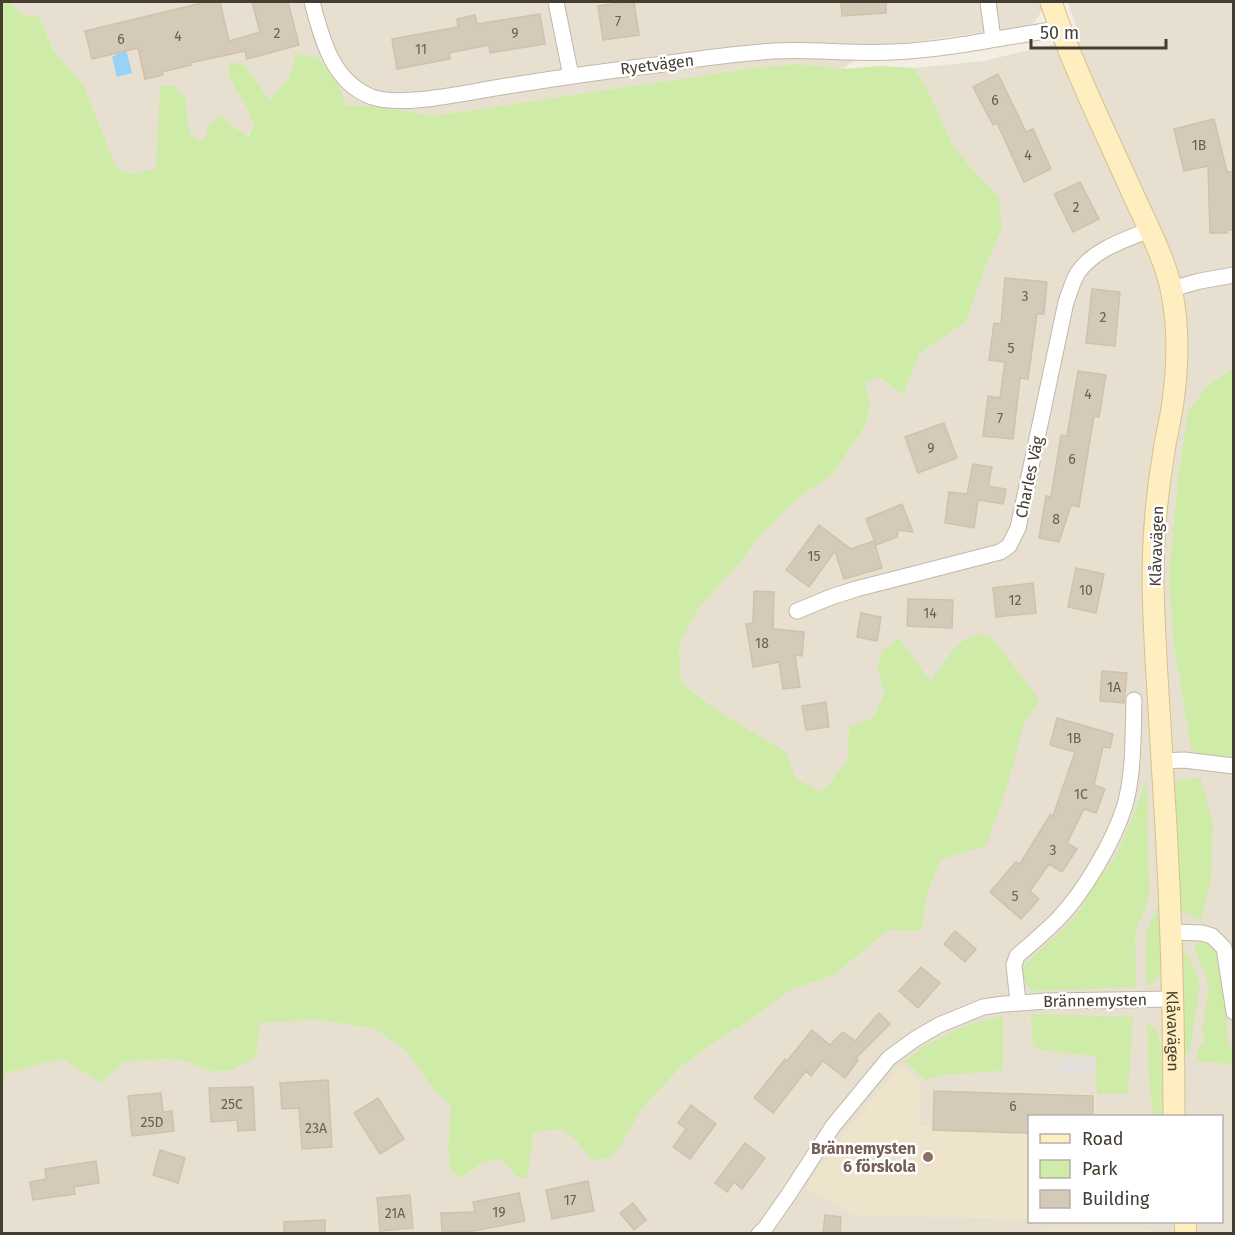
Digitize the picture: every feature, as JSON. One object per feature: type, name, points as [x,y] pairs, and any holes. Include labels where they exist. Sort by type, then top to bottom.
[{"type":"street","name":"Ryetvägen","points":[[312,2],[323,44],[345,80],[371,97],[399,101],[716,57],[775,51],[891,52],[949,47],[1060,27]]},
{"type":"street","points":[[556,2],[571,76]]},
{"type":"street","points":[[988,2],[993,39]]},
{"type":"street","name":"Klåvavägen","points":[[1051,2],[1089,98],[1168,276],[1177,323],[1173,404],[1156,510],[1153,585],[1171,932],[1174,1115]]},
{"type":"street","name":"Charles Väg","points":[[797,611],[831,597],[1000,552],[1009,546],[1018,528],[1066,302],[1078,272],[1093,256],[1149,230]]},
{"type":"street","points":[[1171,289],[1233,275]]},
{"type":"street","points":[[1018,1002],[1014,965],[1017,956],[1058,919],[1073,902],[1109,845],[1119,822],[1128,787],[1133,743],[1134,700]]},
{"type":"street","points":[[1162,761],[1184,760],[1233,766]]},
{"type":"street","points":[[1171,932],[1202,933],[1212,936],[1224,948],[1233,1012]]},
{"type":"street","name":"Brännemysten","points":[[759,1233],[766,1227],[789,1194],[833,1126],[889,1058],[939,1025],[982,1008],[1018,1002],[1173,999]]},
{"type":"shaded area","points":[[10,2],[1044,2],[1045,6],[1031,27],[872,45],[843,69],[798,64],[753,68],[433,116],[374,106],[347,106],[333,72],[316,57],[296,54],[288,80],[269,100],[246,66],[229,77],[249,112],[254,126],[247,136],[222,116],[203,142],[190,135],[185,97],[156,170],[132,174],[117,170],[83,85],[53,50],[39,16],[22,15]]},
{"type":"shaded area","points":[[1068,2],[1233,2],[1233,369],[1209,384],[1188,411],[1177,486],[1169,574],[1173,641],[1191,749],[1233,763],[1233,1233],[1155,1234],[1151,1230],[1044,1229],[1043,1234],[2,1234],[2,1089],[6,1073],[62,1059],[101,1083],[124,1062],[164,1059],[184,1061],[214,1072],[233,1070],[256,1057],[259,1023],[316,1020],[373,1028],[405,1050],[436,1092],[451,1105],[448,1146],[450,1169],[460,1178],[485,1161],[504,1160],[517,1178],[530,1158],[534,1132],[561,1129],[576,1140],[592,1159],[622,1144],[642,1108],[682,1066],[725,1035],[746,1023],[791,990],[836,974],[888,930],[921,931],[928,891],[941,859],[1018,743],[1023,726],[1038,699],[993,639],[931,683],[899,639],[883,650],[877,667],[884,694],[873,717],[849,727],[847,761],[822,792],[795,778],[724,715],[681,683],[679,644],[700,606],[738,565],[761,535],[796,499],[832,475],[866,424],[870,406],[865,382],[880,378],[903,395],[920,353],[966,322],[988,260],[1002,230],[973,170],[953,145],[929,92],[914,68],[984,61],[1080,38]]},
{"type":"shaded area","points":[[1059,1059],[1094,1059],[1094,1072],[1059,1072]]},
{"type":"shaded area","name":"Brännemysten 6 förskola","points":[[901,1064],[921,1083],[920,1126],[932,1125],[933,1090],[1097,1094],[1095,1115],[1028,1115],[1028,1219],[855,1216],[805,1188],[849,1127]]},
{"type":"shaded area","points":[[1043,1229],[1151,1230],[1155,1233],[1043,1233]]},
{"type":"green space","points":[[2,2],[10,2],[22,15],[39,16],[53,50],[83,85],[117,169],[132,174],[156,169],[160,86],[174,86],[185,97],[190,135],[203,142],[210,124],[222,116],[232,126],[248,136],[254,126],[249,112],[229,77],[229,61],[246,66],[269,100],[288,80],[296,54],[316,57],[333,72],[347,106],[374,106],[433,116],[753,68],[798,64],[843,69],[881,66],[914,68],[929,92],[953,145],[999,197],[1002,230],[988,260],[966,322],[920,353],[903,395],[880,378],[865,382],[870,406],[866,424],[832,475],[796,499],[761,535],[738,565],[700,606],[679,644],[681,683],[724,715],[786,752],[795,778],[822,792],[847,761],[849,727],[873,717],[884,694],[877,667],[883,650],[899,638],[931,682],[956,647],[964,640],[983,635],[993,639],[1039,699],[1023,726],[1008,783],[986,846],[941,859],[928,891],[921,931],[888,930],[836,974],[791,990],[682,1066],[642,1108],[622,1144],[610,1158],[592,1160],[576,1140],[561,1129],[534,1132],[527,1178],[517,1178],[503,1160],[485,1161],[460,1178],[450,1169],[448,1146],[451,1105],[436,1092],[405,1050],[373,1028],[316,1020],[260,1023],[256,1057],[233,1070],[214,1072],[184,1061],[164,1059],[124,1062],[101,1083],[62,1059],[6,1073],[2,1089]]},
{"type":"green space","points":[[1233,369],[1233,763],[1214,760],[1191,749],[1173,641],[1169,574],[1177,486],[1188,411],[1209,384]]},
{"type":"green space","points":[[1147,777],[1149,894],[1135,936],[1136,987],[1032,991],[1023,975],[1025,964],[1078,913],[1096,882],[1114,859],[1132,820]]},
{"type":"green space","points":[[1200,777],[1213,824],[1211,880],[1201,920],[1178,909],[1175,782]]},
{"type":"green space","points":[[1161,899],[1162,970],[1153,983],[1146,987],[1146,934]]},
{"type":"green space","points":[[1198,942],[1212,946],[1219,954],[1224,981],[1228,1044],[1233,1050],[1233,1064],[1197,1061],[1198,1049],[1205,1040],[1202,1030],[1209,986],[1195,950]]},
{"type":"green space","points":[[1183,953],[1187,953],[1200,983],[1191,1044],[1188,1053],[1180,1056],[1185,1040]]},
{"type":"green space","points":[[1031,1014],[1133,1017],[1128,1093],[1097,1094],[1096,1056],[1033,1047]]},
{"type":"green space","points":[[1003,1015],[1003,1070],[950,1074],[925,1080],[905,1061],[928,1044],[962,1027]]},
{"type":"green space","points":[[1147,1024],[1155,1029],[1161,1046],[1161,1115],[1155,1115],[1152,1106]]},
{"type":"water","points":[[126,49],[132,73],[117,77],[112,57],[116,55],[116,52]]},
{"type":"building","points":[[206,2],[220,2],[229,41],[260,32],[252,2],[288,2],[299,45],[247,59],[245,51],[190,63],[191,65],[162,72],[163,75],[145,79],[138,48],[92,59],[85,31]]},
{"type":"building","points":[[634,2],[639,35],[603,40],[598,6]]},
{"type":"building","points":[[841,2],[886,2],[886,13],[842,16]]},
{"type":"building","points":[[540,14],[545,44],[490,53],[489,45],[449,53],[450,59],[397,69],[392,39],[458,27],[457,19],[475,15],[477,24]]},
{"type":"building","points":[[998,74],[1026,132],[1033,129],[1051,169],[1024,182],[997,123],[993,125],[973,87]]},
{"type":"building","points":[[1214,119],[1227,172],[1233,172],[1233,230],[1227,230],[1227,233],[1210,233],[1208,166],[1184,171],[1174,129]]},
{"type":"building","points":[[1080,182],[1099,219],[1073,232],[1054,194]]},
{"type":"building","points":[[1005,278],[1047,282],[1044,314],[1037,314],[1028,379],[1020,378],[1013,439],[983,436],[988,396],[1000,398],[1005,362],[989,360],[994,323],[1001,324]]},
{"type":"building","points":[[1092,289],[1120,292],[1115,346],[1086,343]]},
{"type":"building","points":[[1078,371],[1106,375],[1099,417],[1094,416],[1079,507],[1071,505],[1059,542],[1039,538],[1046,496],[1051,497],[1061,435],[1067,436]]},
{"type":"building","points":[[944,423],[957,458],[918,473],[905,437]]},
{"type":"building","points":[[973,464],[992,467],[988,486],[1006,489],[1003,504],[978,500],[974,528],[945,523],[949,492],[967,494]]},
{"type":"building","points":[[902,504],[913,532],[898,530],[897,537],[876,545],[866,519]]},
{"type":"building","points":[[819,525],[851,549],[874,541],[882,568],[844,579],[835,551],[809,587],[786,570]]},
{"type":"building","points":[[1076,568],[1104,574],[1096,613],[1068,607]]},
{"type":"building","points":[[1033,583],[1036,613],[996,617],[993,588]]},
{"type":"building","points":[[754,591],[774,592],[773,629],[804,632],[802,656],[795,655],[800,687],[783,689],[779,662],[753,667],[746,624],[753,623]]},
{"type":"building","points":[[908,599],[953,600],[952,628],[907,626]]},
{"type":"building","points":[[861,613],[881,617],[877,641],[857,637]]},
{"type":"building","points":[[1102,671],[1127,673],[1124,703],[1100,701]]},
{"type":"building","points":[[826,702],[829,727],[806,730],[802,706]]},
{"type":"building","points":[[1057,718],[1113,734],[1110,748],[1103,747],[1094,785],[1105,789],[1096,813],[1084,809],[1067,843],[1077,849],[1062,872],[1049,864],[1030,891],[1039,899],[1021,919],[990,892],[1016,862],[1020,864],[1050,815],[1053,816],[1075,752],[1050,745]]},
{"type":"building","points":[[955,931],[976,949],[965,962],[944,944]]},
{"type":"building","points":[[921,967],[940,983],[918,1008],[899,991]]},
{"type":"building","points":[[879,1013],[890,1024],[856,1058],[858,1060],[845,1078],[823,1061],[811,1076],[806,1071],[773,1113],[754,1098],[812,1030],[830,1045],[843,1032],[855,1041]]},
{"type":"building","points":[[328,1080],[332,1147],[302,1149],[299,1108],[282,1109],[280,1083]]},
{"type":"building","points":[[253,1087],[255,1130],[238,1131],[237,1120],[211,1122],[209,1088]]},
{"type":"building","points":[[934,1091],[1093,1096],[1093,1115],[1028,1115],[1028,1133],[933,1130]]},
{"type":"building","points":[[161,1093],[163,1112],[172,1111],[174,1131],[132,1136],[128,1096]]},
{"type":"building","points":[[378,1098],[404,1139],[380,1154],[354,1113]]},
{"type":"building","points":[[691,1105],[716,1124],[690,1159],[673,1147],[686,1129],[678,1123]]},
{"type":"building","points":[[745,1143],[765,1158],[742,1189],[734,1182],[727,1192],[715,1183]]},
{"type":"building","points":[[160,1150],[185,1158],[178,1183],[153,1175]]},
{"type":"building","points":[[96,1161],[99,1183],[74,1187],[75,1194],[33,1200],[30,1182],[46,1179],[45,1169]]},
{"type":"building","points":[[588,1181],[594,1211],[552,1219],[546,1190]]},
{"type":"building","points":[[519,1193],[525,1221],[468,1232],[442,1232],[441,1213],[475,1212],[473,1202]]},
{"type":"building","points":[[410,1195],[413,1228],[380,1231],[377,1198]]},
{"type":"building","points":[[633,1203],[646,1220],[634,1230],[620,1213]]},
{"type":"building","points":[[825,1215],[841,1217],[840,1233],[823,1233]]},
{"type":"building","points":[[325,1220],[325,1233],[284,1233],[284,1222]]},
{"type":"place","name":"Brännemysten 6 förskola","points":[[928,1157]]}]
